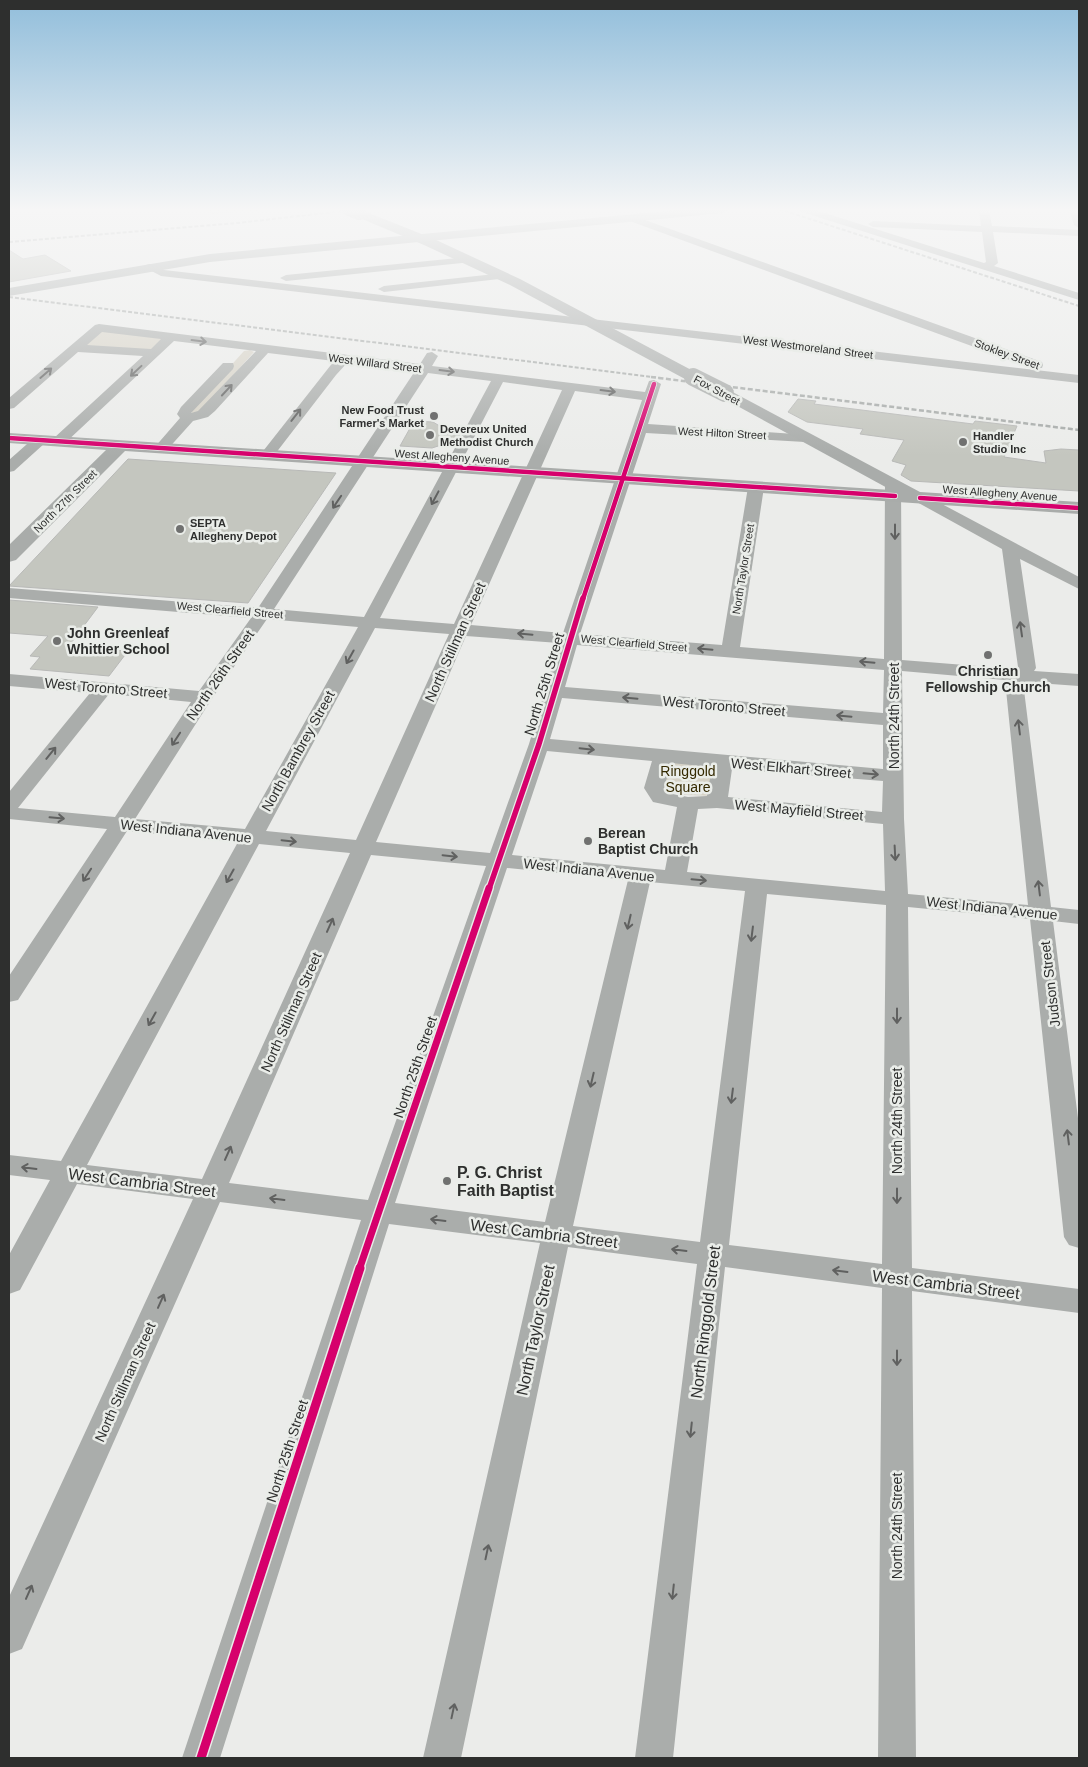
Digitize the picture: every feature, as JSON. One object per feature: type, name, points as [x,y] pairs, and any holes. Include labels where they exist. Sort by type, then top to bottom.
[{"type":"street","name":"West Westmoreland Street","points":[[326,291],[1076,378]]},
{"type":"street","points":[[340,293],[355,291]]},
{"type":"street","name":"Fox Street","points":[[533,291],[724,393],[894,490]]},
{"type":"street","name":"Stokley Street","points":[[836,291],[1076,378]]},
{"type":"street","points":[[1062,291],[1079,297]]},
{"type":"street","name":"West Willard Street","points":[[74,348],[98,328],[570,387],[652,390]]},
{"type":"street","points":[[59,441],[172,338]]},
{"type":"street","points":[[188,418],[184,414],[186,410],[247,347]]},
{"type":"street","points":[[9,405],[74,348],[154,353]]},
{"type":"street","points":[[161,448],[188,418],[203,414],[210,408],[265,349]]},
{"type":"street","name":"North 26th Street","points":[[9,994],[204,697],[263,613],[432,356]]},
{"type":"street","points":[[267,455],[331,372],[344,359]]},
{"type":"street","name":"North Bambrey Street","points":[[9,1282],[370,621],[499,378]]},
{"type":"street","name":"North Stillman Street","points":[[9,1637],[212,1191],[460,629],[570,387]]},
{"type":"street","name":"North 25th Street","points":[[201,1758],[378,1212],[539,744],[570,638],[652,390]]},
{"type":"street","name":"West Hilton Street","points":[[640,428],[805,438]]},
{"type":"street","name":"West Allegheny Avenue","points":[[9,438],[756,487],[894,490],[920,498],[1079,508]]},
{"type":"street","points":[[9,468],[40,440]]},
{"type":"street","name":"North 27th Street","points":[[9,556],[121,445]]},
{"type":"street","name":"North Taylor Street","points":[[730,651],[756,487]]},
{"type":"street","name":"North 24th Street","points":[[894,490],[893,819],[897,899],[896,1758]]},
{"type":"street","points":[[920,498],[1079,584]]},
{"type":"street","points":[[1010,547],[1026,668],[1020,675]]},
{"type":"street","name":"West Clearfield Street","points":[[9,593],[1079,680]]},
{"type":"street","name":"Judson Street","points":[[1020,675],[1014,681],[1079,1237]]},
{"type":"street","name":"West Toronto Street","points":[[9,680],[204,697]]},
{"type":"street","points":[[9,805],[104,688]]},
{"type":"street","name":"West Toronto Street","points":[[555,692],[893,720]]},
{"type":"street","name":"West Elkhart Street","points":[[539,744],[663,757],[894,776]]},
{"type":"street","name":"West Mayfield Street","points":[[663,757],[654,788],[660,798],[688,803],[717,802],[893,819]]},
{"type":"street","points":[[717,802],[723,762]]},
{"type":"street","points":[[675,878],[688,803]]},
{"type":"street","name":"West Indiana Avenue","points":[[9,814],[1079,917]]},
{"type":"street","name":"North Taylor Street","points":[[442,1758],[556,1234],[640,874]]},
{"type":"street","name":"North Ringgold Street","points":[[654,1758],[709,1275],[714,1255],[757,886]]},
{"type":"street","name":"West Cambria Street","points":[[9,1165],[1079,1301]]},
{"type":"green space","points":[[102,331],[165,338],[152,350],[83,346]]},
{"type":"green space","points":[[250,350],[254,352],[201,411],[193,414],[190,411],[244,351]]},
{"type":"green space","name":"Ringgold Square","points":[[668,761],[714,765],[708,796],[678,794],[663,787]]},
{"type":"building","name":"Handler Studio Inc","points":[[798,399],[816,401],[814,404],[973,424],[975,421],[1017,426],[1004,457],[1046,463],[1044,451],[1061,449],[1079,450],[1079,491],[911,481],[901,475],[906,465],[892,461],[904,440],[860,434],[863,429],[807,422],[788,412]]},
{"type":"building","name":"Devereux United Methodist Church","points":[[414,421],[433,422],[443,428],[440,434],[460,435],[457,440],[432,448],[400,446]]},
{"type":"building","name":"SEPTA Allegheny Depot","points":[[128,459],[336,473],[248,603],[9,586]]},
{"type":"building","name":"John Greenleaf Whittier School","points":[[9,600],[98,607],[68,647],[128,651],[109,676],[30,669],[40,657],[30,656],[48,636],[9,633]]},
{"type":"railway","points":[[1034,291],[1079,306]]},
{"type":"railway","points":[[9,297],[661,378]]},
{"type":"railway","points":[[651,377],[1079,430]]},
{"type":"cycle path","points":[[201,1758],[378,1212],[539,744],[570,638],[654,384]]},
{"type":"cycle path","points":[[9,438],[895,496]]},
{"type":"cycle path","points":[[920,498],[1079,508]]},
{"type":"place","name":"New Food Trust Farmer's Market","points":[[434,416]]},
{"type":"place","name":"Devereux United Methodist Church","points":[[430,435]]},
{"type":"place","name":"Handler Studio Inc","points":[[963,442]]},
{"type":"place","name":"SEPTA Allegheny Depot","points":[[180,529]]},
{"type":"place","name":"John Greenleaf Whittier School","points":[[57,641]]},
{"type":"place","name":"Christian Fellowship Church","points":[[988,655]]},
{"type":"place","name":"Berean Baptist Church","points":[[588,841]]},
{"type":"place","name":"P. G. Christ Faith Baptist","points":[[447,1181]]}]
